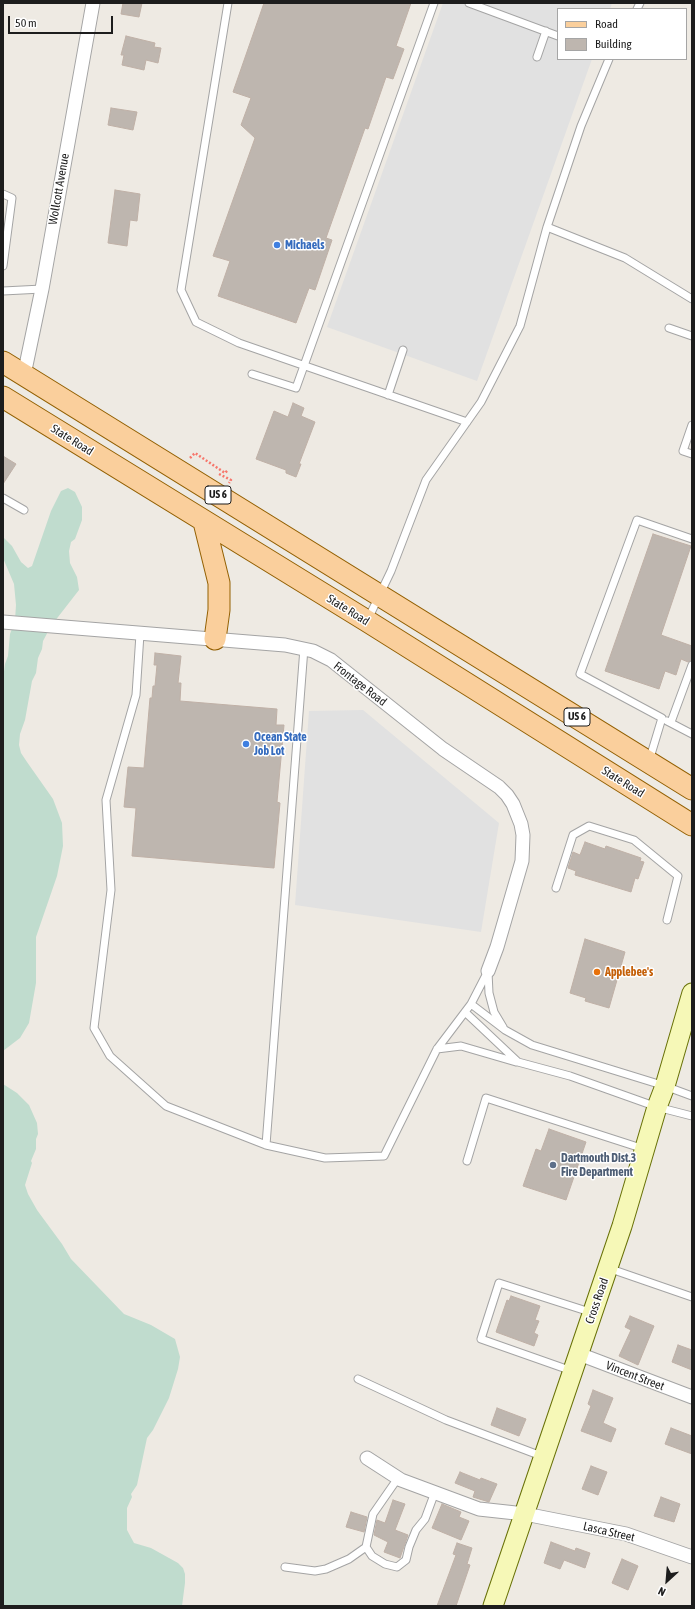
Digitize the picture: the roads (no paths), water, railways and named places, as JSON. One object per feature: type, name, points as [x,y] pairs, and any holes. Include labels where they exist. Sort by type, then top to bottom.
[{"type":"main road","name":"US 6","points":[[3,362],[692,789]]},
{"type":"main road","name":"State Road","points":[[3,397],[367,621],[692,825]]},
{"type":"main road","points":[[204,522],[219,583],[219,610],[215,639]]},
{"type":"street","name":"Wollcott Avenue","points":[[24,375],[42,289],[93,3]]},
{"type":"street","name":"Frontage Road","points":[[3,622],[215,639],[304,648],[331,660],[443,749],[499,787],[513,804],[521,824],[523,835],[522,861],[498,946],[488,971]]},
{"type":"street","name":"Cross Road","points":[[493,1606],[622,1226],[657,1107],[666,1086],[692,993]]},
{"type":"street","name":"Vincent Street","points":[[576,1362],[692,1397]]},
{"type":"street","name":"Lasca Street","points":[[367,1458],[398,1478],[479,1509],[525,1514],[626,1534],[692,1557]]},
{"type":"lane","points":[[228,3],[181,290],[196,322],[239,343],[467,422]]},
{"type":"lane","points":[[252,374],[296,388],[434,3]]},
{"type":"lane","points":[[469,3],[557,36]]},
{"type":"lane","points":[[536,57],[546,31]]},
{"type":"lane","points":[[367,621],[381,595],[426,480],[481,402],[520,326],[547,228],[581,126],[609,60]]},
{"type":"lane","points":[[3,194],[12,198],[3,266]]},
{"type":"lane","points":[[547,228],[625,258],[692,299]]},
{"type":"lane","points":[[3,291],[42,289]]},
{"type":"lane","points":[[669,328],[692,336]]},
{"type":"lane","points":[[388,395],[403,350]]},
{"type":"lane","points":[[692,425],[683,451],[692,454]]},
{"type":"lane","points":[[3,498],[24,510]]},
{"type":"lane","points":[[692,539],[637,520],[580,674],[692,734]]},
{"type":"lane","points":[[140,634],[136,695],[106,800],[111,890],[94,1028],[110,1056],[166,1106],[266,1146],[325,1158],[384,1156],[437,1049],[471,1004],[488,971]]},
{"type":"lane","points":[[266,1146],[304,648]]},
{"type":"lane","points":[[671,722],[692,665]]},
{"type":"lane","points":[[649,762],[662,718]]},
{"type":"lane","points":[[556,888],[573,835],[589,826],[634,840],[678,876],[667,920]]},
{"type":"lane","points":[[488,971],[489,993],[494,1012],[505,1030]]},
{"type":"lane","points":[[471,1004],[505,1030],[532,1045],[666,1086],[692,1096]]},
{"type":"lane","points":[[465,1012],[518,1062]]},
{"type":"lane","points":[[437,1049],[461,1046],[570,1076],[657,1107],[692,1116]]},
{"type":"lane","points":[[467,1161],[486,1098],[645,1149]]},
{"type":"lane","points":[[608,1268],[692,1297]]},
{"type":"lane","points":[[576,1362],[481,1339],[499,1283],[593,1313]]},
{"type":"lane","points":[[358,1379],[446,1420],[544,1457]]},
{"type":"lane","points":[[285,1567],[316,1571],[326,1569],[349,1559],[366,1547],[373,1514],[398,1478]]},
{"type":"lane","points":[[366,1547],[372,1556],[385,1564],[397,1567],[406,1560],[409,1547],[416,1530],[425,1519],[435,1492]]},
{"type":"place","name":"Michaels","points":[[277,245]]},
{"type":"place","name":"Ocean State Job Lot","points":[[246,744]]},
{"type":"place","name":"Applebee's","points":[[597,972]]},
{"type":"place","name":"Dartmouth Dist.3 Fire Department","points":[[553,1165]]}]
